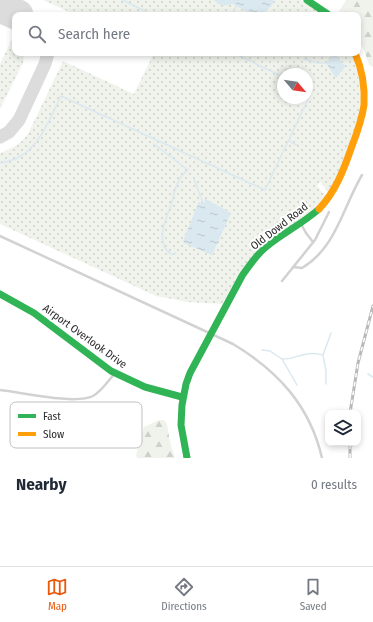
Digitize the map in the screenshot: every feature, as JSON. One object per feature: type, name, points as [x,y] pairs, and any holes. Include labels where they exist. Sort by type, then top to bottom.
[{"type":"street","points":[[307,0],[324,12]]},
{"type":"street","name":"Old Dowd Road","points":[[187,458],[182,443],[180,424],[182,397],[190,373],[202,349],[249,265],[262,250],[321,207],[336,186],[344,168],[361,122],[363,111],[364,87],[362,74],[356,56]]},
{"type":"street","name":"Airport Overlook Drive","points":[[0,294],[28,309],[115,373],[146,387],[182,397]]},
{"type":"lane","points":[[293,267],[302,268],[318,256],[324,249],[341,220],[354,188],[362,175]]},
{"type":"lane","points":[[282,281],[313,242],[322,228],[329,212]]},
{"type":"lane","points":[[300,223],[313,242]]},
{"type":"lane","points":[[0,236],[233,344],[248,353],[282,381],[295,398],[305,414],[316,437],[322,458]]},
{"type":"lane","points":[[0,390],[78,400],[92,396],[102,389],[115,373]]},
{"type":"green space","points":[[43,0],[301,0],[319,12],[69,12]]},
{"type":"green space","points":[[346,0],[373,0],[373,67],[369,65],[361,44],[361,12],[339,12]]},
{"type":"green space","points":[[12,39],[12,56],[24,56],[23,63],[0,109],[0,64]]},
{"type":"green space","points":[[153,56],[353,56],[360,86],[360,102],[357,123],[336,179],[331,188],[328,192],[320,182],[317,186],[325,195],[321,201],[307,215],[264,244],[255,253],[239,275],[222,304],[188,302],[156,296],[0,224],[0,153],[16,145],[28,134],[63,61],[134,94]]},
{"type":"green space","points":[[159,420],[164,420],[167,424],[170,442],[175,458],[137,458],[136,455],[138,448],[142,448],[142,434],[144,427]]},
{"type":"water","points":[[214,0],[274,1],[264,12],[248,12],[233,4],[218,4]]},
{"type":"water","points":[[332,56],[337,56],[345,67],[337,77],[335,77],[326,63]]},
{"type":"water","points":[[204,198],[231,213],[212,255],[184,243],[183,241],[199,201],[200,203],[203,203],[205,201]]},
{"type":"waterway","points":[[123,0],[145,11]]},
{"type":"waterway","points":[[233,12],[236,6]]},
{"type":"waterway","points":[[240,56],[277,74]]},
{"type":"waterway","points":[[304,59],[318,63],[326,63]]},
{"type":"waterway","points":[[0,163],[23,155],[31,147],[45,128],[61,96],[265,190],[306,104]]},
{"type":"waterway","points":[[289,141],[297,145]]},
{"type":"waterway","points":[[154,144],[188,170],[178,181],[164,224],[162,238],[163,244],[171,254],[176,253]]},
{"type":"waterway","points":[[194,179],[203,203]]},
{"type":"waterway","points":[[326,384],[326,371],[323,355],[331,333]]},
{"type":"waterway","points":[[262,350],[270,351],[282,359],[288,359],[306,354],[323,355]]},
{"type":"waterway","points":[[282,359],[297,385]]},
{"type":"waterway","points":[[368,374],[373,377]]},
{"type":"taxiway","points":[[0,137],[9,132],[19,120],[45,64],[47,56]]},
{"type":"runway","points":[[0,7],[12,12]]},
{"type":"railway","points":[[350,410],[358,363],[373,306]]},
{"type":"railway","points":[[350,446],[350,458]]},
{"type":"traffic: fast","points":[[307,0],[325,12]]},
{"type":"traffic: fast","points":[[187,458],[181,425],[182,405],[186,384],[190,373],[242,276],[253,261],[266,247],[319,209]]},
{"type":"traffic: fast","points":[[0,294],[34,313],[111,371],[145,387],[182,397]]},
{"type":"traffic: slow","points":[[319,209],[330,195],[339,179],[356,136],[362,115],[364,92],[360,65],[356,56]]}]
